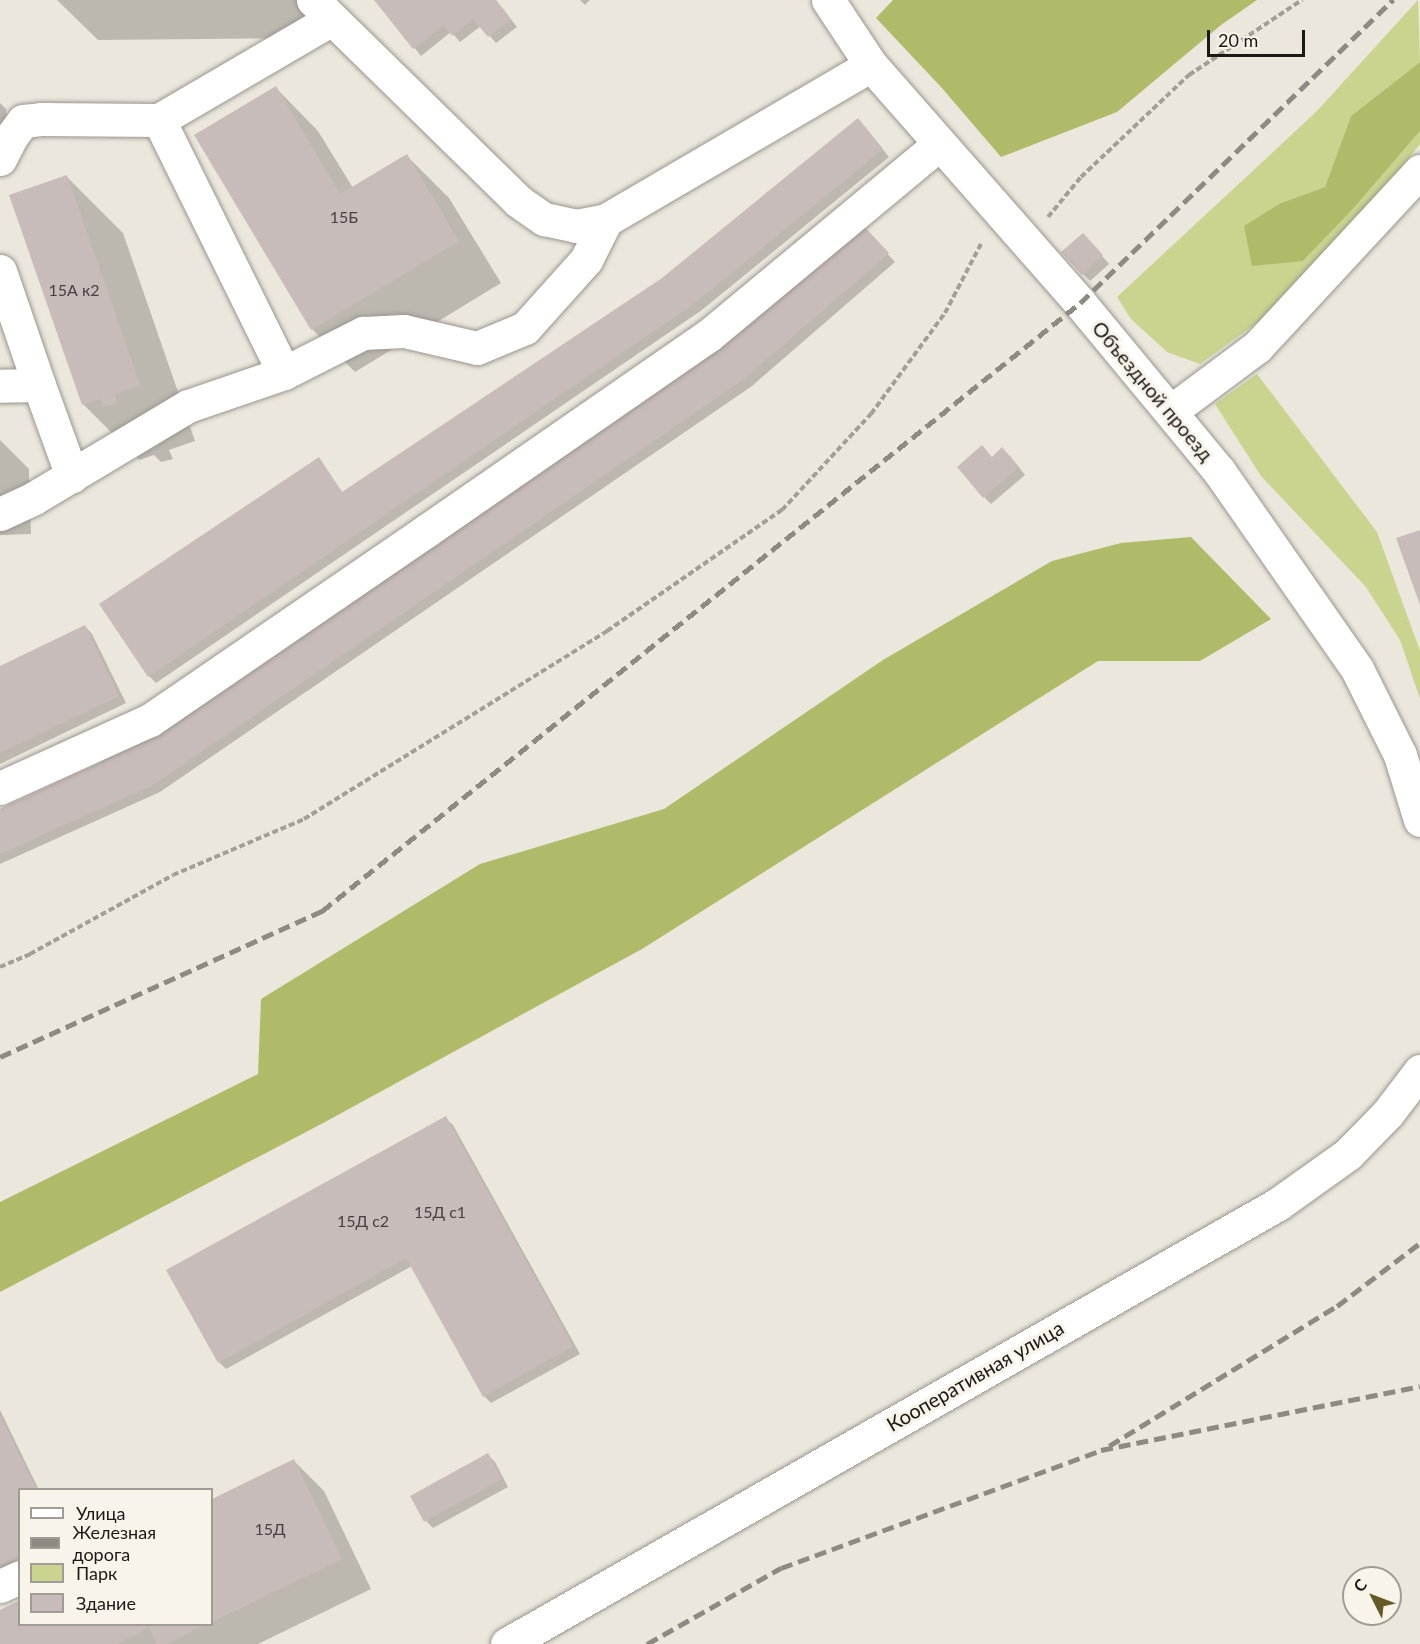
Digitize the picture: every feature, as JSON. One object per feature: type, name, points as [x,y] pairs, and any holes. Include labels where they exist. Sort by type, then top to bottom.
[{"type":"main road","name":"Объездной проезд","points":[[828,0],[871,65],[1171,411],[1219,471],[1357,669],[1400,755],[1420,820]]},
{"type":"main road","points":[[0,159],[11,137],[23,121],[41,119],[159,120],[323,9],[518,201],[544,219],[576,226],[606,220],[871,65]]},
{"type":"main road","points":[[159,120],[284,373]]},
{"type":"main road","points":[[0,788],[150,720],[426,531],[708,336],[939,144]]},
{"type":"main road","points":[[1171,411],[1257,347],[1420,171]]},
{"type":"main road","points":[[0,514],[72,476],[188,406],[284,373],[363,333],[404,331],[477,348],[525,328],[586,260],[606,220]]},
{"type":"main road","points":[[0,271],[72,476]]},
{"type":"main road","points":[[0,386],[39,385]]},
{"type":"main road","name":"Кооперативная улица","points":[[507,1644],[1278,1204],[1348,1154],[1388,1113],[1419,1074]]},
{"type":"main road","points":[[0,1586],[18,1577]]},
{"type":"path","points":[[1026,242],[1081,177],[1189,75],[1302,0]]},
{"type":"path","points":[[0,967],[30,954],[173,875],[304,819],[607,631],[782,510],[871,414],[945,313],[998,211]]},
{"type":"green space","points":[[893,0],[1257,0],[1221,25],[1117,112],[1001,157],[941,87],[876,18]]},
{"type":"green space","points":[[1418,0],[1420,62],[1351,116],[1325,187],[1281,203],[1303,261],[1353,209],[1420,131],[1420,144],[1350,230],[1262,319],[1200,364],[1167,352],[1131,319],[1117,297],[1316,112]]},
{"type":"green space","points":[[1420,62],[1420,131],[1353,209],[1303,261],[1252,266],[1244,226],[1281,203],[1325,187],[1351,116]]},
{"type":"green space","points":[[1257,374],[1377,532],[1420,651],[1420,699],[1400,640],[1366,587],[1261,476],[1215,404]]},
{"type":"green space","points":[[1191,537],[1271,619],[1200,661],[1098,661],[642,949],[325,1122],[0,1292],[0,1202],[258,1074],[261,999],[480,864],[664,809],[883,660],[1052,561],[1121,543]]},
{"type":"building","points":[[374,0],[496,0],[511,19],[488,37],[473,19],[452,36],[444,25],[413,49]]},
{"type":"building","points":[[276,86],[340,194],[407,154],[459,241],[311,330],[194,135]]},
{"type":"building","points":[[858,118],[883,149],[695,303],[148,677],[99,604],[319,457],[342,492],[662,278]]},
{"type":"building","points":[[67,175],[140,385],[114,394],[118,403],[103,407],[101,399],[82,405],[9,195]]},
{"type":"building","points":[[862,224],[889,253],[744,379],[153,785],[0,854],[0,809],[99,763],[722,343]]},
{"type":"building","points":[[1083,233],[1103,255],[1082,275],[1061,252]]},
{"type":"building","points":[[982,445],[992,457],[1002,447],[1019,467],[983,498],[957,467]]},
{"type":"building","points":[[1420,530],[1420,605],[1396,538]]},
{"type":"building","points":[[85,625],[119,696],[0,753],[0,666]]},
{"type":"building","points":[[446,1116],[573,1346],[483,1397],[406,1258],[218,1363],[166,1270]]},
{"type":"building","points":[[0,1415],[36,1488],[18,1488],[18,1564],[0,1573]]},
{"type":"building","points":[[488,1453],[502,1479],[424,1522],[410,1496]]},
{"type":"building","points":[[294,1459],[342,1559],[213,1622],[213,1499]]},
{"type":"building","points":[[18,1601],[18,1626],[145,1626],[147,1629],[117,1644],[0,1644],[0,1610]]},
{"type":"building","points":[[148,1626],[203,1626],[166,1644],[157,1644]]},
{"type":"railway","points":[[0,1057],[322,911],[1080,303],[1393,0]]},
{"type":"railway","points":[[1109,1446],[1337,1306],[1420,1243]]},
{"type":"railway","points":[[647,1644],[781,1568],[1101,1450],[1420,1386]]}]
